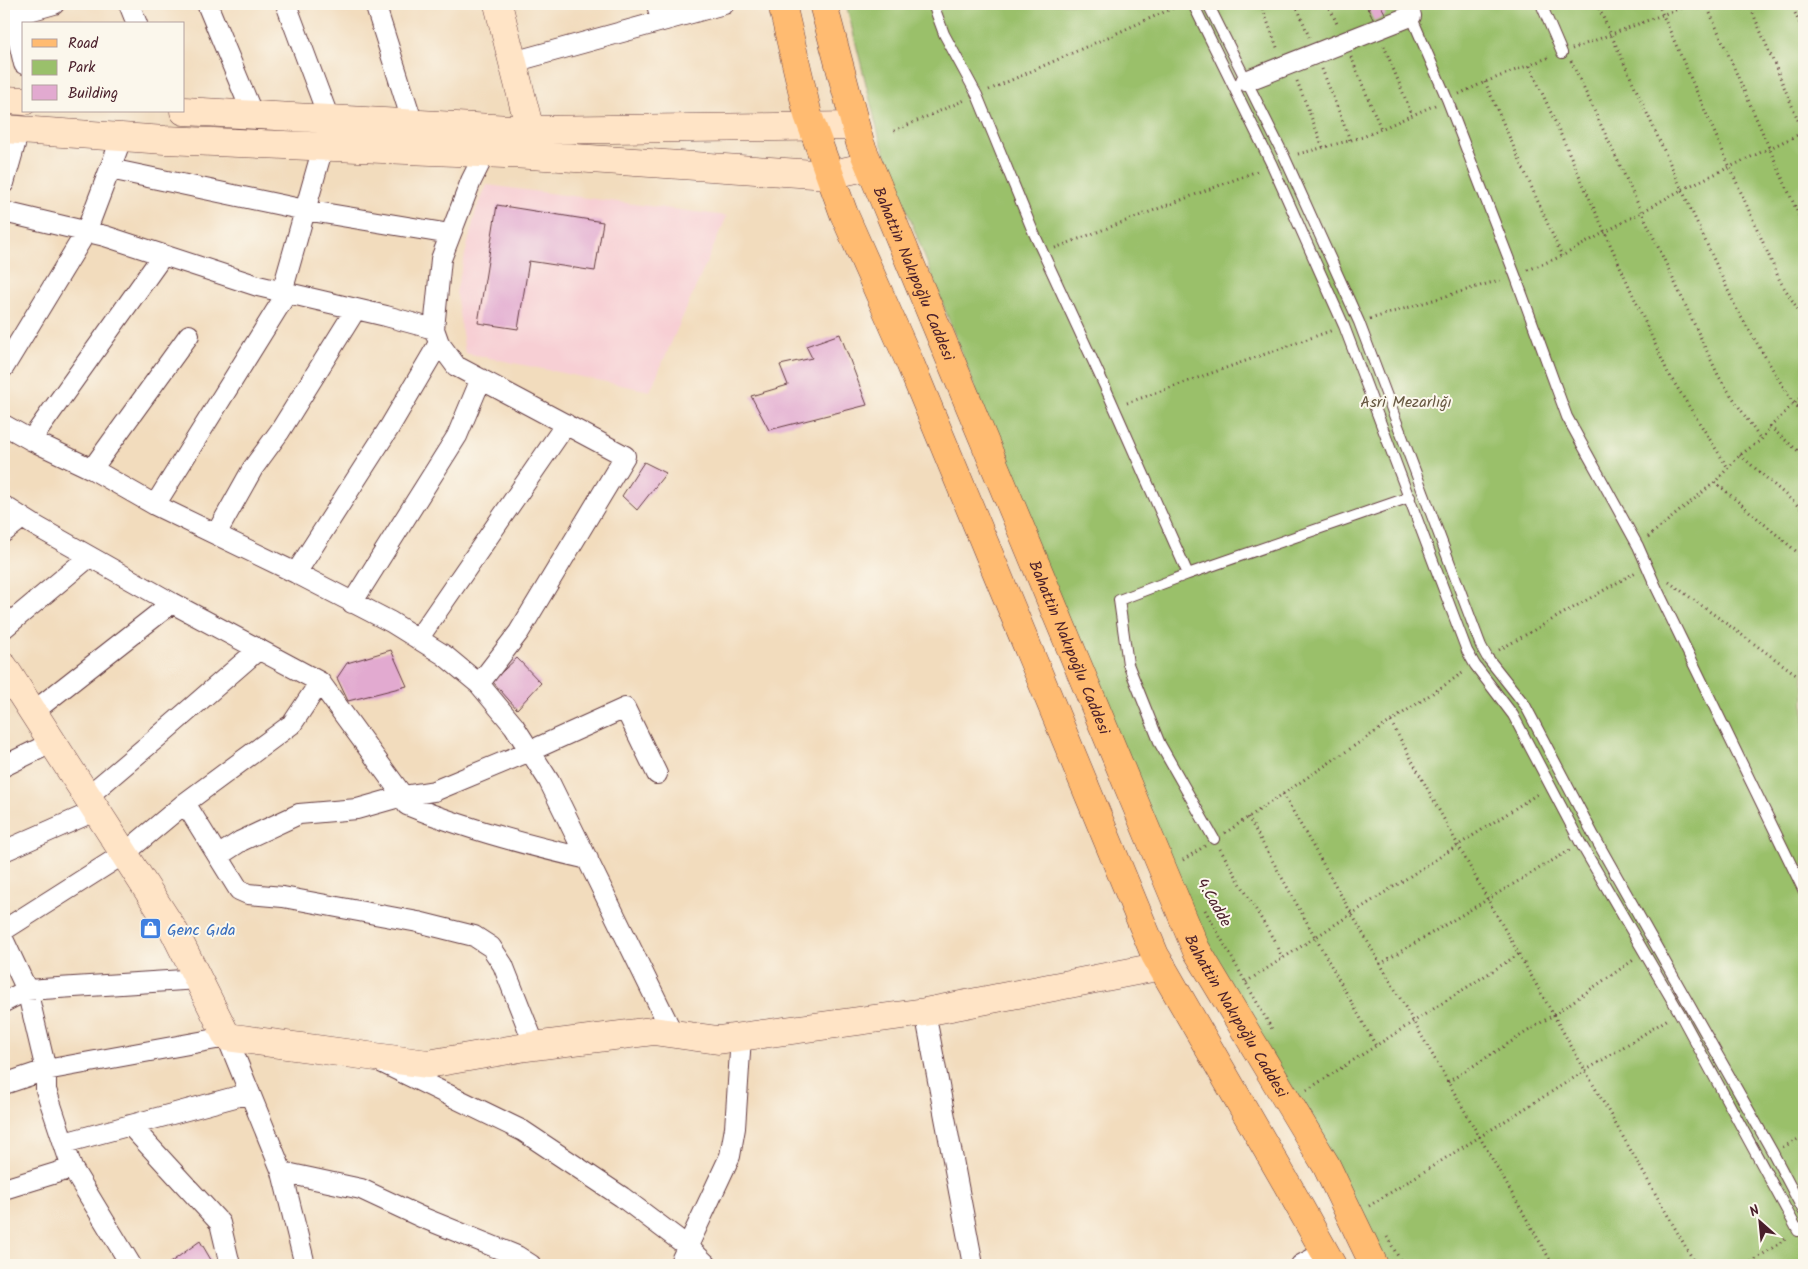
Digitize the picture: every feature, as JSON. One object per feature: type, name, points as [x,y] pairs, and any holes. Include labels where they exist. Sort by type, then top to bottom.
[{"type":"main road","points":[[498,4],[530,130]]},
{"type":"main road","points":[[782,4],[808,115],[844,214],[910,363],[1155,955],[1328,1258]]},
{"type":"main road","name":"Bahattin Nakıpoğlu Caddesi","points":[[823,4],[860,143],[1196,949],[1326,1165],[1374,1265]]},
{"type":"main road","points":[[4,100],[22,101]]},
{"type":"main road","points":[[185,111],[530,130],[855,126]]},
{"type":"main road","points":[[12,129],[122,137],[485,153],[829,174],[870,166]]},
{"type":"main road","points":[[6,675],[53,742],[174,931],[227,1036],[428,1064],[535,1046],[653,1031],[718,1040],[741,1037],[925,1012],[1162,966]]},
{"type":"street","points":[[22,57],[9,13],[54,4]]},
{"type":"street","points":[[129,4],[136,22]]},
{"type":"street","points":[[207,4],[253,115]]},
{"type":"street","points":[[286,4],[328,119]]},
{"type":"street","points":[[375,4],[413,124]]},
{"type":"street","points":[[513,62],[659,12],[724,4]]},
{"type":"street","points":[[1246,81],[1377,29],[1409,10]]},
{"type":"street","points":[[4,183],[12,129]]},
{"type":"street","points":[[4,367],[86,232],[122,137]]},
{"type":"street","points":[[155,505],[284,293],[322,147]]},
{"type":"street","points":[[296,574],[389,428],[436,336],[441,258],[471,181],[485,153]]},
{"type":"street","points":[[110,169],[305,210],[450,234]]},
{"type":"street","points":[[4,212],[86,232],[258,286],[356,309],[436,336],[456,366],[625,456],[519,632],[479,684]]},
{"type":"street","points":[[32,440],[163,256]]},
{"type":"street","points":[[216,534],[253,468],[284,424],[356,309]]},
{"type":"street","points":[[92,469],[189,335]]},
{"type":"street","points":[[352,603],[457,436],[481,379]]},
{"type":"street","points":[[418,639],[566,424]]},
{"type":"street","points":[[4,425],[92,469],[155,505],[391,622],[444,655],[479,684],[514,726],[549,781],[673,1034]]},
{"type":"street","points":[[4,506],[89,557],[320,682],[403,796],[407,806],[441,819],[519,843],[588,859]]},
{"type":"street","points":[[4,532],[22,518]]},
{"type":"street","points":[[4,628],[89,557]]},
{"type":"street","points":[[33,712],[172,603]]},
{"type":"street","points":[[4,851],[93,803],[159,736],[259,649]]},
{"type":"street","points":[[4,930],[125,853],[185,803],[292,724],[320,682]]},
{"type":"street","points":[[218,856],[241,841],[299,814],[357,809],[403,796],[434,791],[530,751],[625,708],[657,774]]},
{"type":"street","points":[[4,766],[53,742]]},
{"type":"street","points":[[185,803],[239,890],[248,894],[283,897],[418,922],[474,936],[491,947],[503,965],[535,1046]]},
{"type":"street","points":[[4,941],[28,990],[46,1070],[46,1090],[72,1168],[131,1265]]},
{"type":"street","points":[[4,1002],[28,990],[199,979]]},
{"type":"street","points":[[925,1012],[973,1265]]},
{"type":"street","points":[[4,1084],[46,1070],[227,1036],[282,1172],[305,1265]]},
{"type":"street","points":[[679,1265],[730,1156],[735,1128],[741,1037]]},
{"type":"street","points":[[368,1056],[522,1130],[622,1197],[687,1246],[707,1265]]},
{"type":"street","points":[[64,1143],[250,1093]]},
{"type":"street","points":[[130,1125],[220,1223],[230,1265]]},
{"type":"street","points":[[4,1189],[72,1168]]},
{"type":"street","points":[[282,1172],[361,1189],[517,1256],[531,1265]]},
{"type":"street","points":[[1301,1265],[1328,1258]]},
{"type":"lane","points":[[933,4],[944,34],[977,95],[1043,252],[1188,574]]},
{"type":"lane","points":[[1193,4],[1272,165],[1344,326],[1468,651],[1475,665],[1513,715],[1581,844],[1646,952],[1801,1229]]},
{"type":"lane","points":[[1208,4],[1284,158],[1359,322],[1481,646],[1487,657],[1525,705],[1594,836],[1773,1153],[1804,1212]]},
{"type":"lane","points":[[1541,4],[1565,52]]},
{"type":"lane","points":[[1409,10],[1447,99],[1568,417],[1638,546],[1804,891]]},
{"type":"lane","points":[[1214,840],[1160,744],[1128,664],[1119,600],[1188,574],[1410,498]]},
{"type":"path","points":[[894,131],[1182,4]]},
{"type":"path","points":[[1261,4],[1323,148]]},
{"type":"path","points":[[1328,4],[1381,129]]},
{"type":"path","points":[[1366,4],[1412,115]]},
{"type":"path","points":[[1597,4],[1737,310],[1793,403],[1804,412]]},
{"type":"path","points":[[1658,4],[1780,281],[1804,319]]},
{"type":"path","points":[[1284,158],[1363,137],[1485,82],[1691,4]]},
{"type":"path","points":[[1706,4],[1804,227]]},
{"type":"path","points":[[1359,322],[1515,275],[1562,256],[1683,189],[1804,133],[1748,4]]},
{"type":"path","points":[[1792,4],[1804,33]]},
{"type":"path","points":[[1565,52],[1718,377],[1761,440]]},
{"type":"path","points":[[1530,66],[1668,373],[1728,468]]},
{"type":"path","points":[[1485,82],[1562,256]]},
{"type":"path","points":[[1043,252],[1272,165]]},
{"type":"path","points":[[1114,408],[1344,326]]},
{"type":"path","points":[[1638,546],[1716,482],[1740,455],[1761,440],[1770,427],[1804,394]]},
{"type":"path","points":[[1770,427],[1804,456]]},
{"type":"path","points":[[1740,455],[1804,511]]},
{"type":"path","points":[[1716,482],[1804,558]]},
{"type":"path","points":[[1487,657],[1646,566],[1804,680]]},
{"type":"path","points":[[1179,863],[1475,665]]},
{"type":"path","points":[[1391,722],[1488,900],[1696,1265]]},
{"type":"path","points":[[1246,982],[1550,786]]},
{"type":"path","points":[[1283,794],[1553,1265]]},
{"type":"path","points":[[1248,817],[1376,1046]]},
{"type":"path","points":[[1214,840],[1278,947],[1282,958]]},
{"type":"path","points":[[1380,964],[1581,844]]},
{"type":"path","name":"4.Cadde","points":[[1203,905],[1274,1032]]},
{"type":"path","points":[[1448,1082],[1554,1015],[1646,952]]},
{"type":"path","points":[[1306,1090],[1519,954]]},
{"type":"path","points":[[1369,1206],[1679,1012]]},
{"type":"path","points":[[1301,1082],[1310,1099]]},
{"type":"path","points":[[1773,1153],[1804,1136]]},
{"type":"path","points":[[1365,1198],[1374,1214]]},
{"type":"path","points":[[1382,1229],[1403,1265]]},
{"type":"path","points":[[1747,1265],[1801,1229]]},
{"type":"shaded area","points":[[487,185],[727,216],[650,391],[465,353],[456,292],[476,210]]},
{"type":"green space","name":"Asri Mezarlığı","points":[[846,4],[1804,4],[1804,1265],[1385,1265],[1196,934],[1033,540],[880,140]]},
{"type":"building","points":[[1380,4],[1386,15],[1374,21],[1367,7]]},
{"type":"building","points":[[497,205],[603,222],[595,271],[529,261],[518,329],[478,323]]},
{"type":"building","points":[[840,334],[867,405],[769,430],[751,396],[788,385],[780,365],[812,358],[806,346]]},
{"type":"building","points":[[644,462],[666,473],[637,510],[622,496]]},
{"type":"building","points":[[391,650],[407,686],[348,701],[337,678],[347,663]]},
{"type":"building","points":[[517,658],[541,683],[517,709],[492,681]]},
{"type":"building","points":[[200,1241],[214,1265],[167,1265]]},
{"type":"place","name":"Genc Gıda","points":[[151,929]]}]
